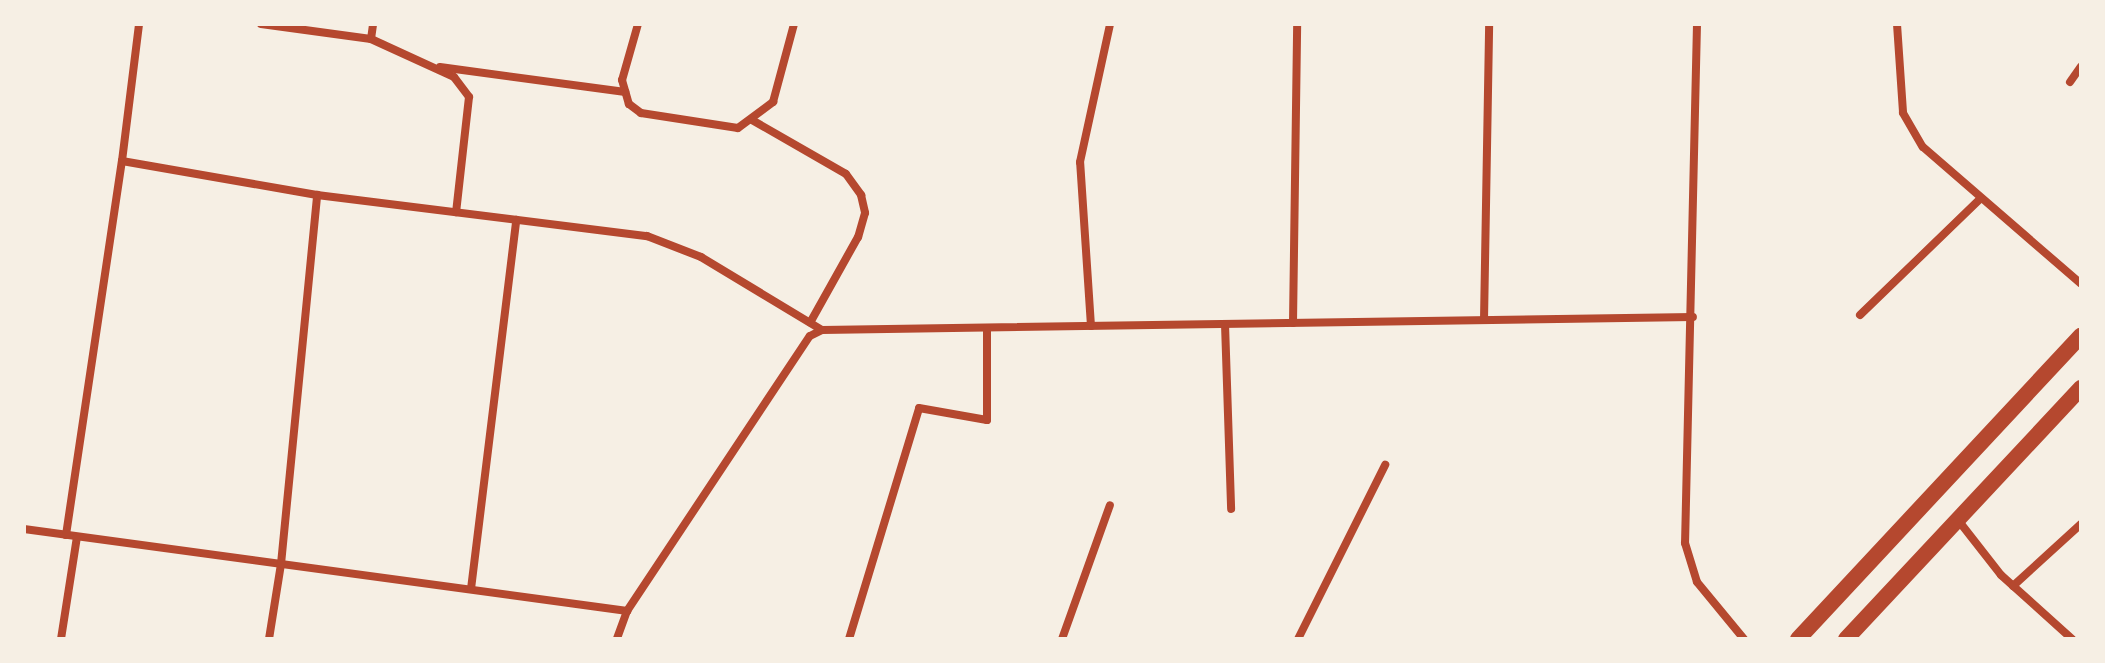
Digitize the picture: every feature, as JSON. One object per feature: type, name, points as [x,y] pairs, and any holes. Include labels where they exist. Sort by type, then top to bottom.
[{"type":"main road","points":[[1798,639],[2081,335]]},
{"type":"main road","points":[[1846,639],[2081,388]]},
{"type":"street","points":[[66,535],[122,161],[139,24]]},
{"type":"street","points":[[261,24],[371,39],[436,66],[454,77],[469,97],[456,212]]},
{"type":"street","points":[[371,39],[373,24]]},
{"type":"street","points":[[638,24],[622,80],[629,104],[641,113],[738,128],[773,102],[794,24]]},
{"type":"street","points":[[1091,326],[1080,162],[1110,24]]},
{"type":"street","points":[[1484,320],[1489,24]]},
{"type":"street","points":[[1697,24],[1693,317],[1685,543],[1697,582],[1744,639]]},
{"type":"street","points":[[1897,24],[1903,113],[1923,147],[2081,284]]},
{"type":"street","points":[[1293,323],[1297,26]]},
{"type":"street","points":[[436,66],[625,92]]},
{"type":"street","points":[[2070,82],[2081,66]]},
{"type":"street","points":[[752,120],[846,174],[861,195],[865,213],[858,237],[810,323]]},
{"type":"street","points":[[122,161],[317,195],[647,236],[701,257],[822,330]]},
{"type":"street","points":[[269,639],[281,564],[317,195]]},
{"type":"street","points":[[1860,315],[1980,199]]},
{"type":"street","points":[[471,589],[516,220]]},
{"type":"street","points":[[617,639],[627,611],[810,336],[822,330],[1693,317]]},
{"type":"street","points":[[1225,324],[1231,509]]},
{"type":"street","points":[[849,639],[919,408],[987,420],[987,328]]},
{"type":"street","points":[[1298,639],[1385,465]]},
{"type":"street","points":[[1062,639],[1110,505]]},
{"type":"street","points":[[1958,519],[2013,586],[2072,639]]},
{"type":"street","points":[[2013,586],[2081,524]]},
{"type":"street","points":[[24,529],[627,611]]},
{"type":"street","points":[[61,639],[77,537]]}]
